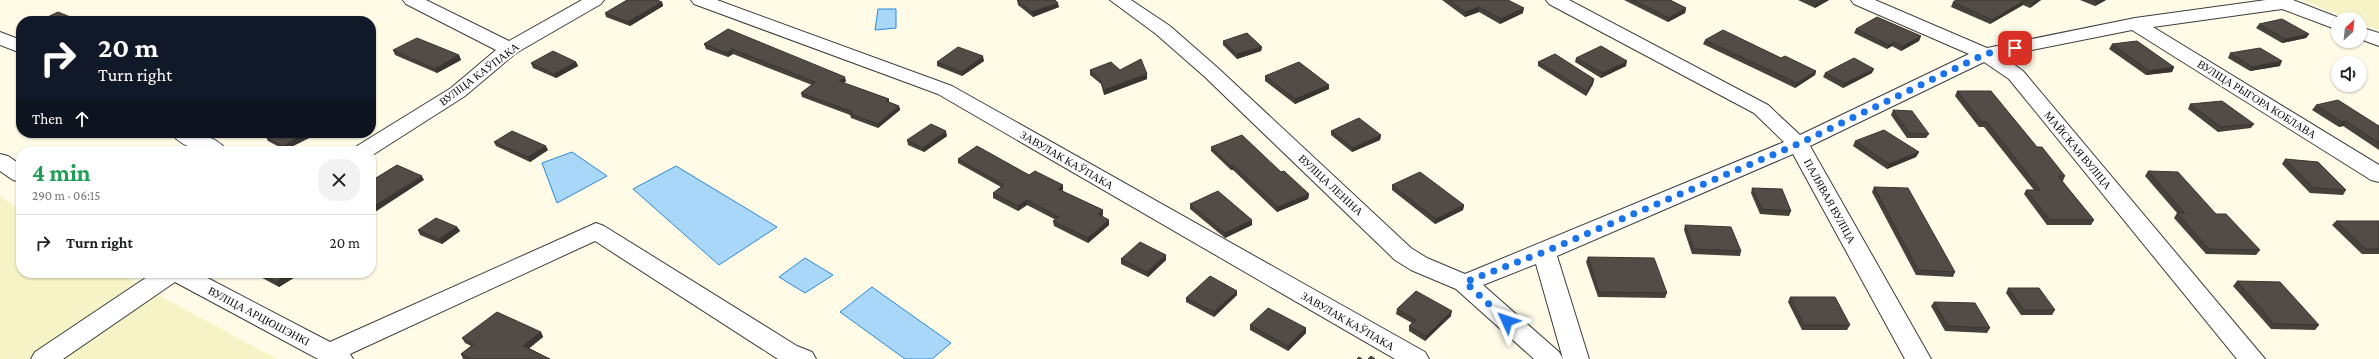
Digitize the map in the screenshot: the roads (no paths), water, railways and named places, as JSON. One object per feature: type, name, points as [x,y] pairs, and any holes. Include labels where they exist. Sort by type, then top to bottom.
[{"type":"street","points":[[412,0],[508,50]]},
{"type":"street","name":"ВУЛІЦА КАЎПАКА","points":[[373,146],[458,92],[508,50],[594,0]]},
{"type":"street","name":"ЗАВУЛАК КАЎПАКА","points":[[700,0],[945,90],[1416,359]]},
{"type":"street","name":"ВУЛІЦА ЛЕНІНА","points":[[1119,0],[1163,30],[1212,73],[1403,254],[1420,264],[1465,282],[1550,359]]},
{"type":"street","name":"ПАЛЯВАЯ ВУЛІЦА","points":[[1555,0],[1761,109],[1798,144],[1918,359]]},
{"type":"street","name":"МАЙСКАЯ ВУЛІЦА","points":[[1860,0],[1985,54],[2016,75],[2252,359]]},
{"type":"street","points":[[1465,282],[1544,252],[1798,144],[1985,54],[2135,24],[2280,2],[2331,21]]},
{"type":"street","name":"ВУЛІЦА РЫГОРА КОБЛАВА","points":[[2135,24],[2379,175]]},
{"type":"street","points":[[2367,36],[2379,40]]},
{"type":"street","points":[[0,38],[16,45]]},
{"type":"street","points":[[191,138],[207,146]]},
{"type":"street","points":[[0,161],[16,172]]},
{"type":"street","points":[[335,356],[596,231],[788,353],[803,359]]},
{"type":"street","points":[[1544,252],[1576,359]]},
{"type":"street","points":[[44,359],[163,278]]},
{"type":"street","name":"ВУЛІЦА АРЦЮШЭНКІ","points":[[187,278],[335,356]]},
{"type":"water","points":[[878,9],[896,9],[896,28],[875,30]]},
{"type":"water","points":[[572,152],[607,176],[557,203],[542,163]]},
{"type":"water","points":[[676,166],[777,227],[719,265],[633,189]]},
{"type":"water","points":[[805,258],[833,275],[805,293],[779,277]]},
{"type":"water","points":[[872,287],[951,343],[932,359],[905,359],[840,312]]}]
